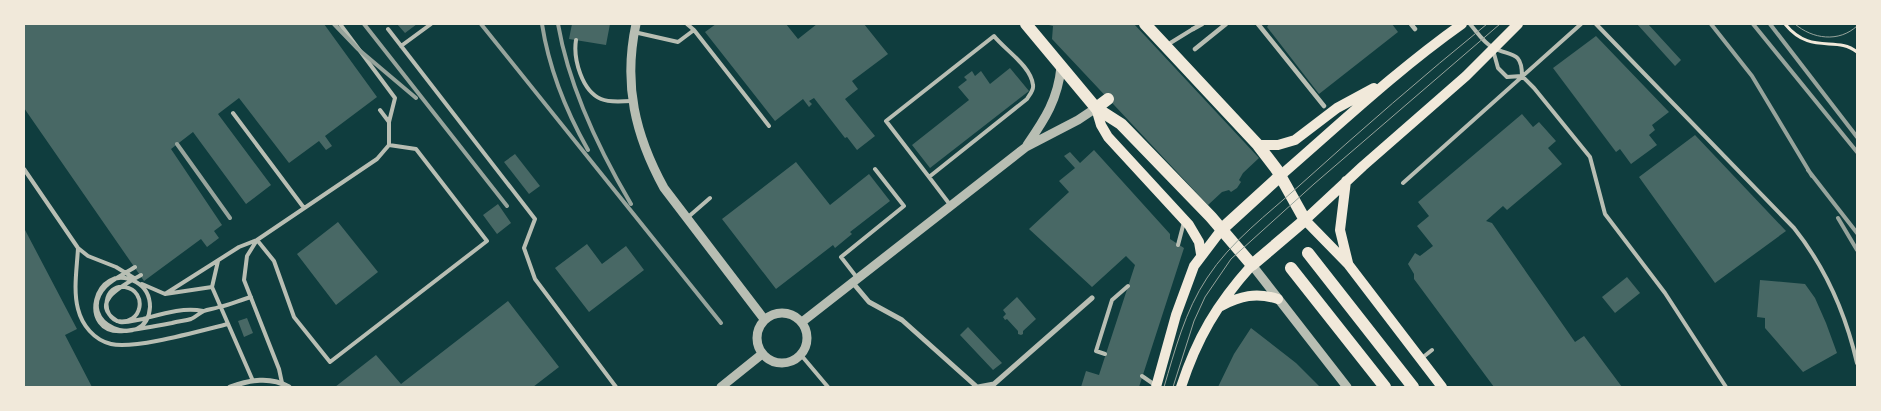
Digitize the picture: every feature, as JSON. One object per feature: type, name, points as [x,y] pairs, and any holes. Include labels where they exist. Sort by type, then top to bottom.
[{"type":"main road","points":[[1026,24],[1096,108],[1121,124],[1222,229],[1252,265]]},
{"type":"main road","points":[[1145,24],[1163,49],[1258,146],[1280,176],[1305,220],[1348,264],[1442,387]]},
{"type":"main road","points":[[1156,387],[1189,276],[1201,254],[1222,229],[1392,77],[1429,46],[1462,24]]},
{"type":"main road","points":[[1181,387],[1199,339],[1218,307],[1252,265],[1466,76],[1492,47],[1518,24]]},
{"type":"main road","points":[[1258,146],[1295,140],[1337,108],[1392,77]]},
{"type":"main road","points":[[1096,108],[1108,99]]},
{"type":"main road","points":[[1096,108],[1101,125],[1108,137],[1184,220],[1199,242],[1201,254]]},
{"type":"main road","points":[[1346,181],[1340,230],[1348,264]]},
{"type":"main road","points":[[1308,253],[1413,387]]},
{"type":"main road","points":[[1291,268],[1385,387]]},
{"type":"main road","points":[[1218,307],[1245,296],[1260,295],[1278,299]]},
{"type":"street","points":[[1195,49],[1226,24]]},
{"type":"street","points":[[1258,24],[1324,106]]},
{"type":"street","points":[[1411,24],[1415,29]]},
{"type":"street","points":[[635,28],[630,75],[632,101],[645,148],[653,168],[664,188],[686,218],[764,319]]},
{"type":"street","points":[[1026,147],[1042,124],[1056,97],[1061,67]]},
{"type":"street","points":[[802,322],[1026,147],[1078,120],[1096,108]]},
{"type":"street","points":[[1252,265],[1347,387]]},
{"type":"street","points":[[856,281],[869,302],[902,320],[978,387],[994,384],[1092,298]]},
{"type":"street","points":[[782,312],[793,314],[802,322],[807,331],[807,341],[801,355],[787,363],[780,363],[772,361],[762,354],[758,347],[757,333],[764,319],[771,314],[782,312]]},
{"type":"street","points":[[721,387],[762,354]]},
{"type":"street","points":[[230,387],[266,379],[289,387]]},
{"type":"lane","points":[[165,294],[239,247],[257,240],[377,159],[389,145],[389,122],[395,98],[340,24]]},
{"type":"lane","points":[[401,46],[430,24]]},
{"type":"lane","points":[[687,24],[694,30],[769,126]]},
{"type":"lane","points":[[1470,24],[1492,47],[1498,68],[1507,77],[1522,76]]},
{"type":"lane","points":[[1403,183],[1582,24]]},
{"type":"lane","points":[[1596,24],[1794,228],[1813,255],[1840,308],[1857,363]]},
{"type":"lane","points":[[1163,49],[1198,25]]},
{"type":"lane","points":[[635,28],[678,42],[694,30]]},
{"type":"lane","points":[[388,29],[535,219],[524,248],[535,279],[616,387]]},
{"type":"lane","points":[[929,177],[1027,99],[1032,91],[1033,84],[1029,75],[1012,52],[1003,48],[994,36],[886,121],[951,206]]},
{"type":"lane","points":[[576,40],[575,51],[580,72],[590,91],[603,100],[632,101]]},
{"type":"lane","points":[[1492,47],[1514,54],[1522,66],[1522,76],[1590,157],[1605,214],[1665,294],[1726,387]]},
{"type":"lane","points":[[380,110],[389,122]]},
{"type":"lane","points":[[233,113],[304,208]]},
{"type":"lane","points":[[257,240],[274,261],[294,317],[330,362],[487,241],[416,148],[389,145]]},
{"type":"lane","points":[[24,169],[78,248],[88,256],[116,267],[143,284],[165,294],[212,287]]},
{"type":"lane","points":[[856,281],[840,257],[904,206],[875,169]]},
{"type":"lane","points":[[686,218],[710,198]]},
{"type":"lane","points":[[1178,246],[1184,220]]},
{"type":"lane","points":[[257,240],[247,256],[244,280],[280,369],[282,383]]},
{"type":"lane","points":[[78,248],[76,294],[78,310],[87,328],[103,341],[120,345],[138,343],[228,324]]},
{"type":"lane","points":[[218,261],[212,287],[253,381]]},
{"type":"lane","points":[[135,267],[118,277],[110,282],[105,287],[99,298],[98,312],[108,326],[119,331],[123,331],[132,330],[138,327],[146,319],[150,301],[145,289],[138,282],[122,278],[114,280],[108,282],[99,290],[94,302],[97,318],[108,328],[121,332],[130,330],[138,329],[191,319],[203,311],[251,297]]},
{"type":"lane","points":[[140,275],[124,285],[115,290],[111,294],[107,303],[108,312],[117,321],[128,321],[138,314],[140,306],[138,297],[132,290],[123,286],[117,288],[112,291],[106,299],[107,311],[113,318],[118,321],[123,322],[133,321],[192,309],[203,311]]},
{"type":"lane","points":[[1106,354],[1096,351],[1112,300],[1128,286]]},
{"type":"lane","points":[[1421,359],[1432,350]]},
{"type":"lane","points":[[801,355],[828,387]]},
{"type":"lane","points":[[1142,376],[1156,387]]},
{"type":"path","points":[[1786,24],[1805,40],[1824,45],[1848,47],[1857,52]]},
{"type":"building","points":[[24,24],[324,24],[377,97],[325,136],[332,146],[326,150],[319,141],[289,163],[239,98],[218,114],[271,185],[246,204],[193,132],[171,149],[222,225],[214,231],[219,238],[207,247],[201,239],[144,281],[24,108]]},
{"type":"building","points":[[397,24],[417,24],[405,33]]},
{"type":"building","points":[[572,24],[610,24],[606,45],[569,39]]},
{"type":"building","points":[[716,24],[786,24],[798,39],[817,24],[864,24],[888,54],[852,81],[858,89],[845,99],[875,136],[857,150],[847,137],[845,138],[814,98],[809,101],[812,104],[809,107],[803,99],[775,121],[705,32]]},
{"type":"building","points":[[1045,24],[1134,24],[1259,158],[1243,173],[1237,188],[1231,192],[1229,190],[1222,192],[1208,205],[1052,39],[1053,26]]},
{"type":"building","points":[[1269,24],[1392,24],[1398,32],[1319,94],[1267,27]]},
{"type":"building","points":[[1637,24],[1648,24],[1681,60],[1675,66]]},
{"type":"building","points":[[1596,36],[1669,112],[1652,125],[1655,130],[1649,135],[1657,145],[1631,164],[1620,149],[1616,152],[1553,68]]},
{"type":"building","points":[[1010,68],[1029,91],[930,168],[912,145],[969,100],[958,87],[967,80],[964,77],[972,71],[975,76],[981,71],[990,84]]},
{"type":"building","points":[[1522,114],[1533,127],[1539,122],[1556,141],[1548,148],[1562,164],[1507,210],[1503,206],[1486,221],[1492,223],[1575,342],[1584,336],[1622,387],[1494,387],[1414,279],[1414,274],[1408,264],[1415,253],[1420,256],[1433,246],[1417,226],[1429,216],[1418,202]]},
{"type":"building","points":[[1695,135],[1786,231],[1715,283],[1639,177]]},
{"type":"building","points":[[1094,150],[1170,234],[1170,239],[1184,248],[1139,387],[1081,387],[1086,371],[1099,375],[1135,265],[1126,256],[1092,287],[1029,229],[1069,192],[1059,181],[1075,168],[1064,156],[1070,152],[1080,163]]},
{"type":"building","points":[[515,154],[540,186],[529,194],[504,162]]},
{"type":"building","points":[[796,162],[830,205],[869,174],[890,201],[850,232],[852,234],[835,248],[833,245],[776,289],[722,219]]},
{"type":"building","points":[[498,204],[511,223],[497,234],[483,215]]},
{"type":"building","points":[[338,222],[378,272],[336,305],[297,254]]},
{"type":"building","points":[[24,228],[77,329],[65,335],[92,387],[24,387]]},
{"type":"building","points":[[587,244],[602,264],[626,246],[644,270],[589,312],[555,268]]},
{"type":"building","points":[[1627,277],[1640,293],[1615,313],[1602,297]]},
{"type":"building","points":[[1760,280],[1805,284],[1815,298],[1837,353],[1803,372],[1765,328],[1765,318],[1757,317]]},
{"type":"building","points":[[1017,297],[1036,319],[1021,335],[1003,317],[1006,314],[1003,310]]},
{"type":"building","points":[[508,301],[559,367],[533,387],[335,387],[376,355],[401,384]]},
{"type":"building","points":[[247,318],[253,333],[244,337],[238,321]]},
{"type":"building","points":[[968,327],[1002,363],[993,370],[960,335]]},
{"type":"building","points":[[1251,328],[1296,363],[1320,387],[1218,387],[1234,354]]},
{"type":"tram line","points":[[1164,387],[1181,331],[1199,291],[1227,252],[1250,229],[1369,124],[1487,24]]},
{"type":"tram line","points":[[1173,387],[1194,321],[1205,297],[1231,259],[1314,184],[1500,24]]},
{"type":"tram line","points":[[1795,24],[1809,33],[1826,37],[1842,35],[1857,26]]},
{"type":"railway","points":[[334,24],[358,49],[416,98]]},
{"type":"railway","points":[[364,24],[507,206]]},
{"type":"railway","points":[[481,24],[721,323]]},
{"type":"railway","points":[[542,24],[549,57],[559,89],[588,150]]},
{"type":"railway","points":[[558,24],[569,71],[586,117],[607,161],[631,204]]},
{"type":"railway","points":[[1711,24],[1752,76],[1812,176]]},
{"type":"railway","points":[[1753,24],[1857,152]]},
{"type":"railway","points":[[1770,24],[1857,137]]},
{"type":"railway","points":[[177,144],[230,218]]},
{"type":"railway","points":[[1808,170],[1857,233]]},
{"type":"railway","points":[[1838,218],[1857,250]]}]
